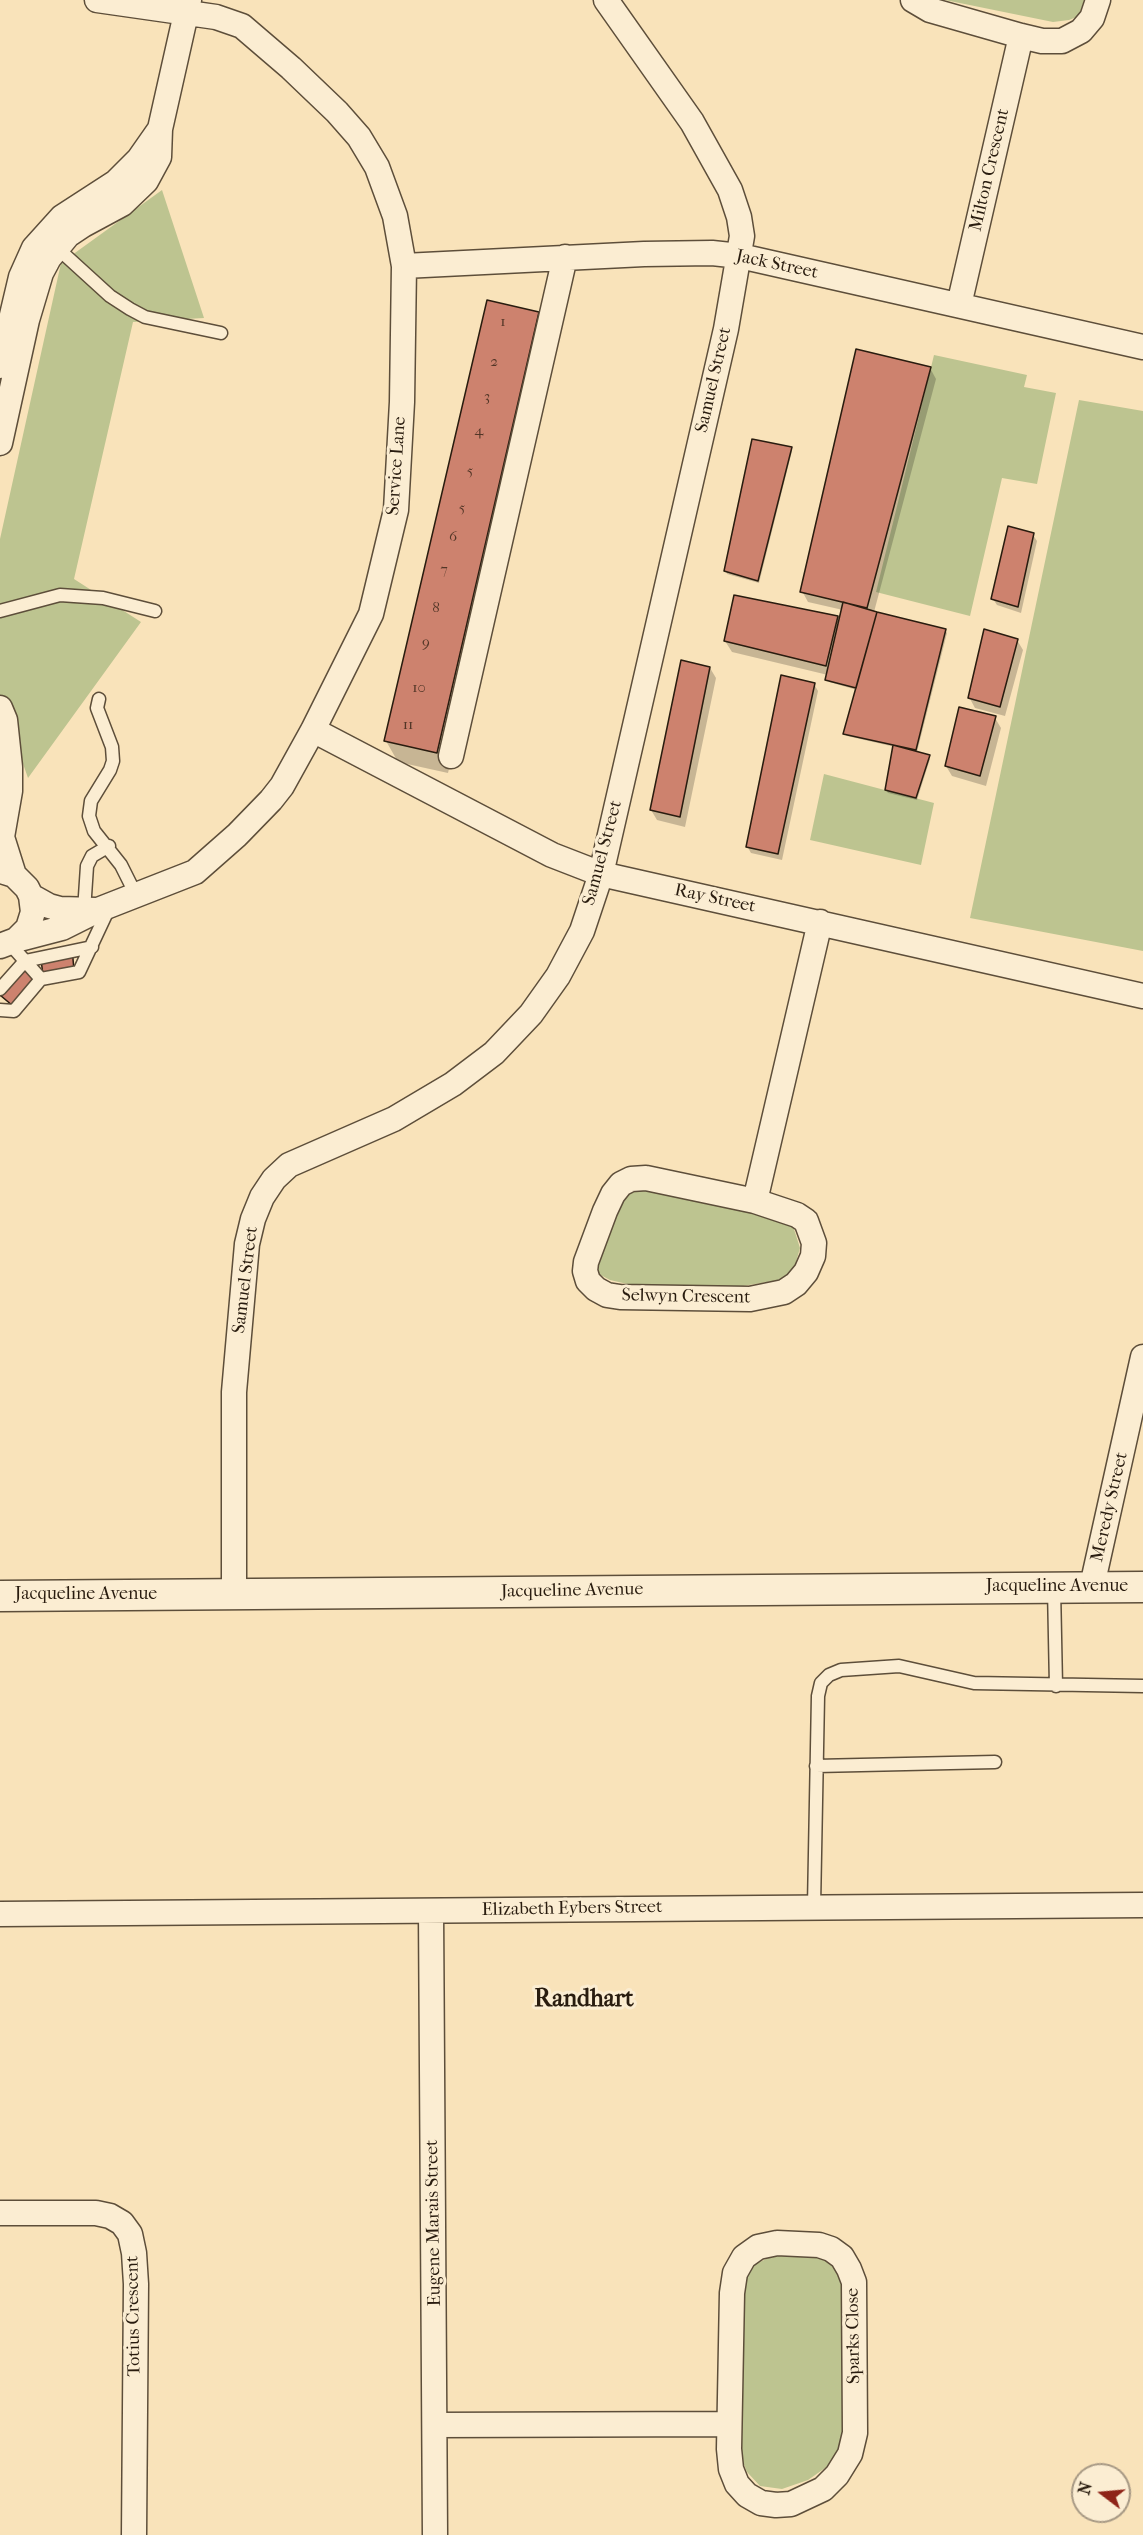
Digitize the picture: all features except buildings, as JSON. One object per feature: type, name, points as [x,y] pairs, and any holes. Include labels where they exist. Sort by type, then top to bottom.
[{"type":"street","name":"Service Lane","points":[[13,948],[62,928],[98,908],[195,872],[237,835],[282,786],[371,614],[396,510],[402,402],[404,266],[395,216],[377,167],[358,137],[337,112],[242,26],[183,7],[97,0]]},
{"type":"street","name":"Samuel Street","points":[[234,1594],[234,1392],[247,1244],[253,1219],[262,1197],[274,1179],[289,1165],[394,1119],[453,1084],[494,1053],[531,1014],[558,976],[582,931],[601,874],[726,329],[742,236],[739,217],[730,190],[692,122],[606,0]]},
{"type":"street","points":[[913,0],[930,10],[1042,41],[1062,41],[1081,31],[1092,18],[1098,0]]},
{"type":"street","points":[[0,366],[27,259],[51,242],[69,236],[83,225],[122,204],[141,187],[159,157],[160,129],[183,7]]},
{"type":"street","name":"Milton Crescent","points":[[959,305],[1021,36]]},
{"type":"street","points":[[0,443],[35,291],[49,258],[51,242]]},
{"type":"street","name":"Jack Street","points":[[404,266],[566,257],[703,253],[740,256],[1143,347]]},
{"type":"street","points":[[451,756],[566,257]]},
{"type":"street","points":[[0,708],[5,720],[10,766],[10,791],[2,837],[7,873],[21,881],[31,896],[33,912],[28,928],[13,948]]},
{"type":"street","name":"Ray Street","points":[[313,730],[552,855],[601,874],[1143,996]]},
{"type":"street","points":[[31,896],[49,906],[98,908]]},
{"type":"street","points":[[755,1201],[820,922]]},
{"type":"street","name":"Selwyn Crescent","points":[[631,1179],[664,1180],[755,1201],[797,1215],[806,1221],[811,1232],[814,1243],[813,1256],[806,1272],[796,1284],[784,1292],[750,1299],[621,1297],[607,1295],[588,1281],[585,1271],[586,1262],[605,1211],[621,1184],[631,1179]]},
{"type":"street","name":"Meredy Street","points":[[1092,1586],[1143,1357]]},
{"type":"street","name":"Jacqueline Avenue","points":[[0,1596],[1143,1587]]},
{"type":"street","name":"Elizabeth Eybers Street","points":[[0,1914],[1143,1905]]},
{"type":"street","name":"Eugene Marais Street","points":[[431,1911],[435,2535]]},
{"type":"street","name":"Totius Crescent","points":[[0,2213],[96,2213],[110,2216],[122,2223],[130,2234],[136,2284],[134,2535]]},
{"type":"street","name":"Sparks Close","points":[[777,2243],[819,2245],[831,2249],[842,2257],[854,2282],[855,2433],[850,2454],[837,2475],[823,2489],[791,2504],[761,2503],[747,2495],[737,2484],[731,2469],[729,2424],[732,2293],[735,2273],[744,2257],[758,2247],[777,2243]]},
{"type":"street","points":[[436,2425],[729,2424]]},
{"type":"lane","points":[[51,242],[110,296],[137,313],[221,333]]},
{"type":"lane","points":[[0,611],[60,594],[103,598],[155,612]]},
{"type":"lane","points":[[99,699],[97,708],[112,747],[113,761],[91,801],[89,816],[94,831],[109,846],[136,895]]},
{"type":"lane","points":[[0,1010],[14,1011],[42,979],[79,972],[92,947],[98,908],[87,866],[92,856],[109,846]]},
{"type":"lane","points":[[13,948],[92,947]]},
{"type":"lane","points":[[13,948],[42,979]]},
{"type":"lane","points":[[0,989],[13,948]]},
{"type":"lane","points":[[1054,1586],[1056,1686]]},
{"type":"lane","points":[[814,1906],[818,1696],[821,1683],[830,1675],[841,1670],[899,1666],[974,1683],[1143,1686]]},
{"type":"lane","points":[[816,1766],[995,1762]]},
{"type":"green space","points":[[945,0],[1084,0],[1079,16],[1053,22]]},
{"type":"green space","points":[[162,190],[204,318],[133,322],[74,579],[141,622],[28,778],[0,698],[0,539],[61,263]]},
{"type":"green space","points":[[934,355],[1027,375],[1024,387],[1056,393],[1037,484],[1002,478],[970,616],[876,592]]},
{"type":"green space","points":[[1079,400],[1143,411],[1143,951],[970,918]]},
{"type":"green space","points":[[824,774],[934,803],[921,865],[810,840]]},
{"type":"green space","points":[[635,1189],[660,1191],[780,1220],[793,1226],[800,1248],[794,1269],[785,1279],[743,1286],[636,1286],[610,1280],[597,1273],[594,1262],[621,1196]]},
{"type":"green space","points":[[800,2252],[835,2261],[845,2285],[846,2422],[842,2443],[828,2466],[808,2480],[782,2489],[760,2486],[747,2472],[739,2453],[744,2279],[750,2267],[768,2258]]},
{"type":"district","name":"Randhart","points":[[584,2000]]}]
